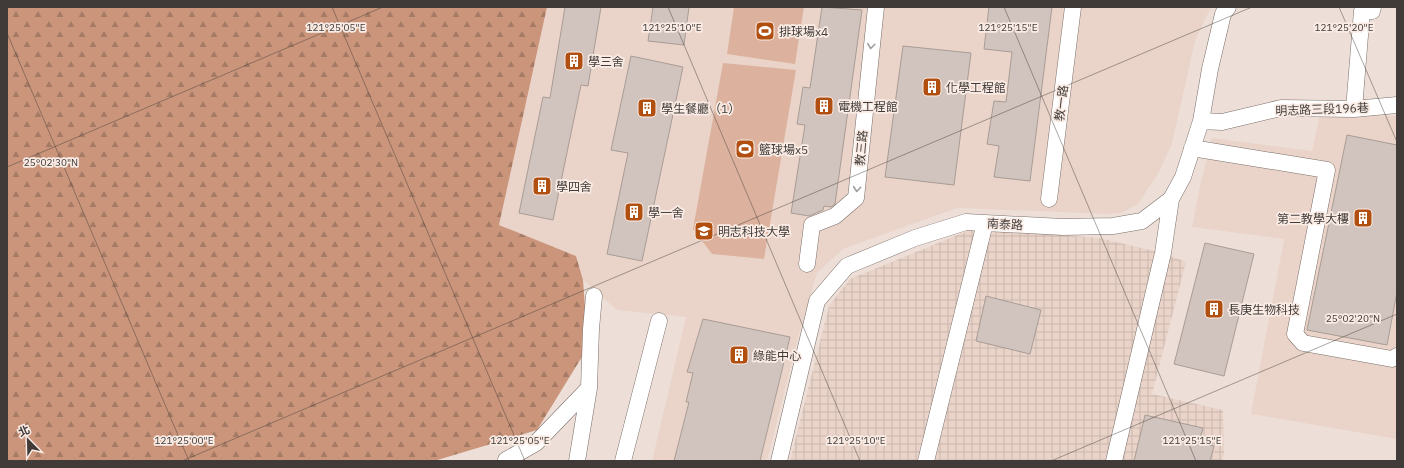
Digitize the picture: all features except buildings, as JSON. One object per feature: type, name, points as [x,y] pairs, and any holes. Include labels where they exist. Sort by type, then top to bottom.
[{"type":"street","name":"教三路","points":[[807,264],[812,225],[835,216],[856,198],[876,7]]},
{"type":"street","name":"教一路","points":[[1049,199],[1073,7]]},
{"type":"street","name":"南泰路","points":[[779,461],[817,301],[847,266],[915,238],[966,222],[1063,227],[1113,226],[1142,221],[1172,199],[1183,177],[1201,121],[1210,69],[1223,14],[1228,7]]},
{"type":"street","points":[[1354,109],[1362,11],[1372,11],[1373,7]]},
{"type":"street","name":"明志路三段196巷","points":[[1201,121],[1222,122],[1281,108],[1354,109],[1397,106]]},
{"type":"street","points":[[1192,148],[1327,170],[1295,334],[1303,343],[1392,359],[1397,356]]},
{"type":"street","points":[[1114,461],[1163,254],[1172,199]]},
{"type":"street","points":[[926,461],[984,223]]},
{"type":"street","points":[[577,461],[589,388],[591,329],[594,296]]},
{"type":"street","points":[[624,461],[659,321]]},
{"type":"street","points":[[506,460],[536,443],[589,388]]},
{"type":"shaded area","name":"明志科技大學","points":[[547,7],[1211,7],[1195,41],[1172,144],[1159,172],[1138,204],[1121,213],[1108,214],[957,208],[843,249],[817,273],[799,334],[767,461],[652,461],[686,317],[617,310],[583,280],[576,256],[499,225]]},
{"type":"shaded area","name":"排球場x4","points":[[734,7],[804,7],[795,64],[727,54]]},
{"type":"shaded area","name":"籃球場x5","points":[[723,63],[796,70],[764,259],[712,254],[693,229]]},
{"type":"shaded area","points":[[1320,114],[1397,116],[1397,439],[1251,414],[1284,239],[1192,227],[1201,181],[1212,138],[1312,151]]},
{"type":"shaded area","points":[[983,229],[1099,238],[1163,253],[1186,262],[1152,394],[1223,410],[1224,454],[1222,461],[790,461],[829,306],[850,279],[970,230]]},
{"type":"green space","points":[[7,7],[547,7],[499,225],[576,256],[583,280],[588,347],[537,430],[434,461],[7,461]]},
{"type":"place","name":"排球場x4","points":[[765,31]]},
{"type":"place","name":"學三舍","points":[[574,61]]},
{"type":"place","name":"化學工程館","points":[[932,87]]},
{"type":"place","name":"電機工程館","points":[[824,106]]},
{"type":"place","name":"學生餐廳（1）","points":[[647,108]]},
{"type":"place","name":"籃球場x5","points":[[745,149]]},
{"type":"place","name":"學四舍","points":[[542,186]]},
{"type":"place","name":"學一舍","points":[[634,212]]},
{"type":"place","name":"第二教學大樓","points":[[1363,218]]},
{"type":"place","name":"明志科技大學","points":[[704,231]]},
{"type":"place","name":"長庚生物科技","points":[[1214,309]]},
{"type":"place","name":"綠能中心","points":[[739,355]]}]
